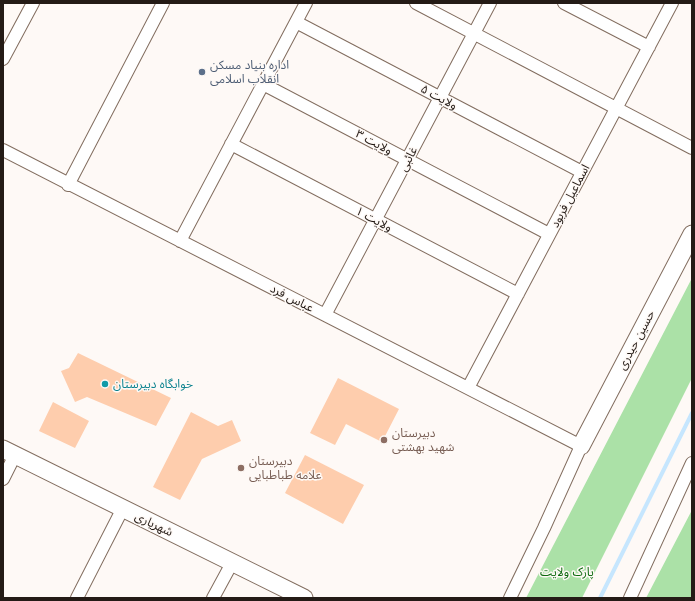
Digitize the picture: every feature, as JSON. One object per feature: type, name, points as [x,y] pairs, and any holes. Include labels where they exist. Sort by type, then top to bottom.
[{"type":"main road","name":"حسین حیدری","points":[[581,446],[692,234]]},
{"type":"main road","name":"شهریاری","points":[[9,452],[304,598]]},
{"type":"street","points":[[3,59],[33,3]]},
{"type":"street","points":[[68,185],[163,3]]},
{"type":"street","points":[[180,240],[306,3]]},
{"type":"street","points":[[416,3],[692,148]]},
{"type":"street","name":"غائبی","points":[[325,315],[490,3]]},
{"type":"street","points":[[564,3],[648,47]]},
{"type":"street","name":"اسماعیل فربود","points":[[468,388],[672,3]]},
{"type":"street","name":"ولایت ۵","points":[[296,22],[582,172]]},
{"type":"street","name":"ولایت ۳","points":[[263,84],[549,234]]},
{"type":"street","name":"ولایت ۱","points":[[231,144],[518,294]]},
{"type":"street","name":"عباس فرد","points":[[3,150],[68,185],[180,240],[581,446]]},
{"type":"street","points":[[510,598],[581,446]]},
{"type":"street","points":[[3,479],[9,452]]},
{"type":"street","points":[[630,598],[692,463]]},
{"type":"street","points":[[77,598],[122,508]]},
{"type":"street","points":[[213,598],[232,563]]},
{"type":"green space","name":"پارک ولایت","points":[[692,278],[692,378],[582,598],[526,598]]},
{"type":"green space","points":[[692,510],[692,598],[646,598]]},
{"type":"building","name":"خوابگاه دبیرستان","points":[[78,353],[171,398],[156,426],[87,397],[75,402],[61,371],[69,368]]},
{"type":"building","points":[[338,378],[399,409],[382,442],[346,424],[335,445],[310,433]]},
{"type":"building","points":[[53,402],[89,421],[75,448],[39,431]]},
{"type":"building","points":[[191,412],[218,426],[232,420],[241,441],[202,459],[180,500],[153,487]]},
{"type":"building","points":[[305,455],[364,485],[343,524],[285,493]]},
{"type":"waterway","points":[[600,598],[692,413]]},
{"type":"place","name":"اداره بنیاد مسکن انقلاب اسلامی","points":[[202,72]]},
{"type":"place","name":"خوابگاه دبیرستان","points":[[105,384]]},
{"type":"place","name":"دبیرستان شهید بهشتی","points":[[384,440]]},
{"type":"place","name":"دبیرستان علامه طباطبایی","points":[[241,468]]}]
